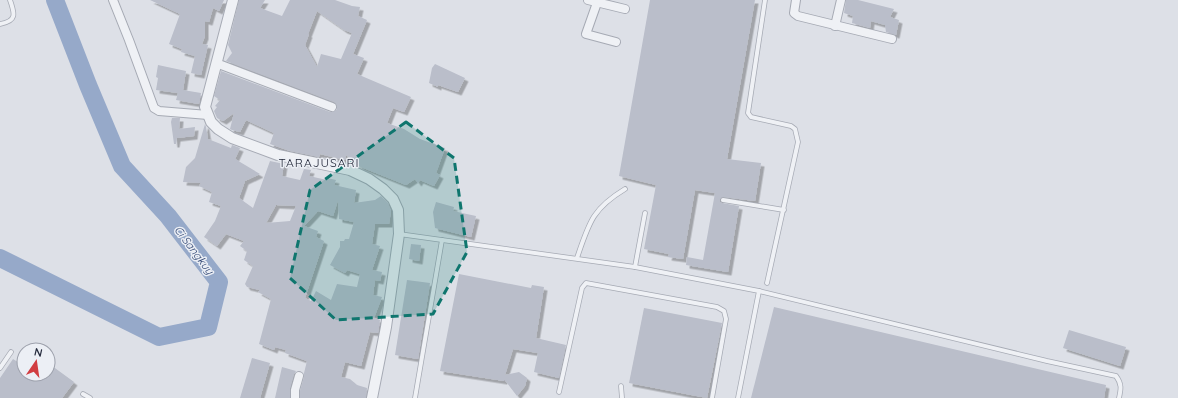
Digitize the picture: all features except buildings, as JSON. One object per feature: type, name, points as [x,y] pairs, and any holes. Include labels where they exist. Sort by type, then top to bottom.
[{"type":"street","points":[[113,0],[154,108],[159,111],[208,115]]},
{"type":"street","points":[[233,0],[205,106],[208,115],[218,129],[232,138],[251,146],[303,161],[326,164],[350,170],[369,178],[383,188],[393,199],[398,210],[399,234],[386,326],[372,398]]},
{"type":"street","points":[[588,0],[597,1],[625,10]]},
{"type":"street","points":[[796,0],[794,10],[796,15],[835,26],[892,38]]},
{"type":"street","points":[[835,26],[841,0]]},
{"type":"street","points":[[597,1],[586,34],[616,42]]},
{"type":"street","points":[[216,63],[332,107]]},
{"type":"street","points":[[295,398],[295,390],[299,376]]},
{"type":"lane","points":[[0,24],[9,22],[12,19],[13,12],[10,0]]},
{"type":"lane","points":[[765,0],[748,113],[751,116],[791,126],[795,129],[798,142],[767,282]]},
{"type":"lane","points":[[577,258],[588,225],[597,210],[612,197],[625,190]]},
{"type":"lane","points":[[723,200],[784,210]]},
{"type":"lane","points":[[635,267],[645,213]]},
{"type":"lane","points":[[399,234],[635,267],[758,291],[766,291],[785,298],[1047,361],[1116,376],[1120,382],[1121,389],[1119,398]]},
{"type":"lane","points":[[415,398],[442,240]]},
{"type":"lane","points":[[559,392],[582,288],[586,283],[717,307],[724,312],[726,319],[712,398]]},
{"type":"lane","points":[[738,398],[758,291]]},
{"type":"lane","points":[[0,368],[11,352]]},
{"type":"lane","points":[[621,386],[622,398]]},
{"type":"lane","points":[[83,394],[90,398]]},
{"type":"highlighted area","points":[[406,122],[454,158],[467,252],[433,314],[336,320],[290,278],[310,190]]},
{"type":"waterway","name":"Ci Sangkuy","points":[[0,258],[159,337],[208,327],[219,282],[168,216],[122,166],[88,85],[55,0]]},
{"type":"district","name":"TARAJUSARI","points":[[319,163]]}]
